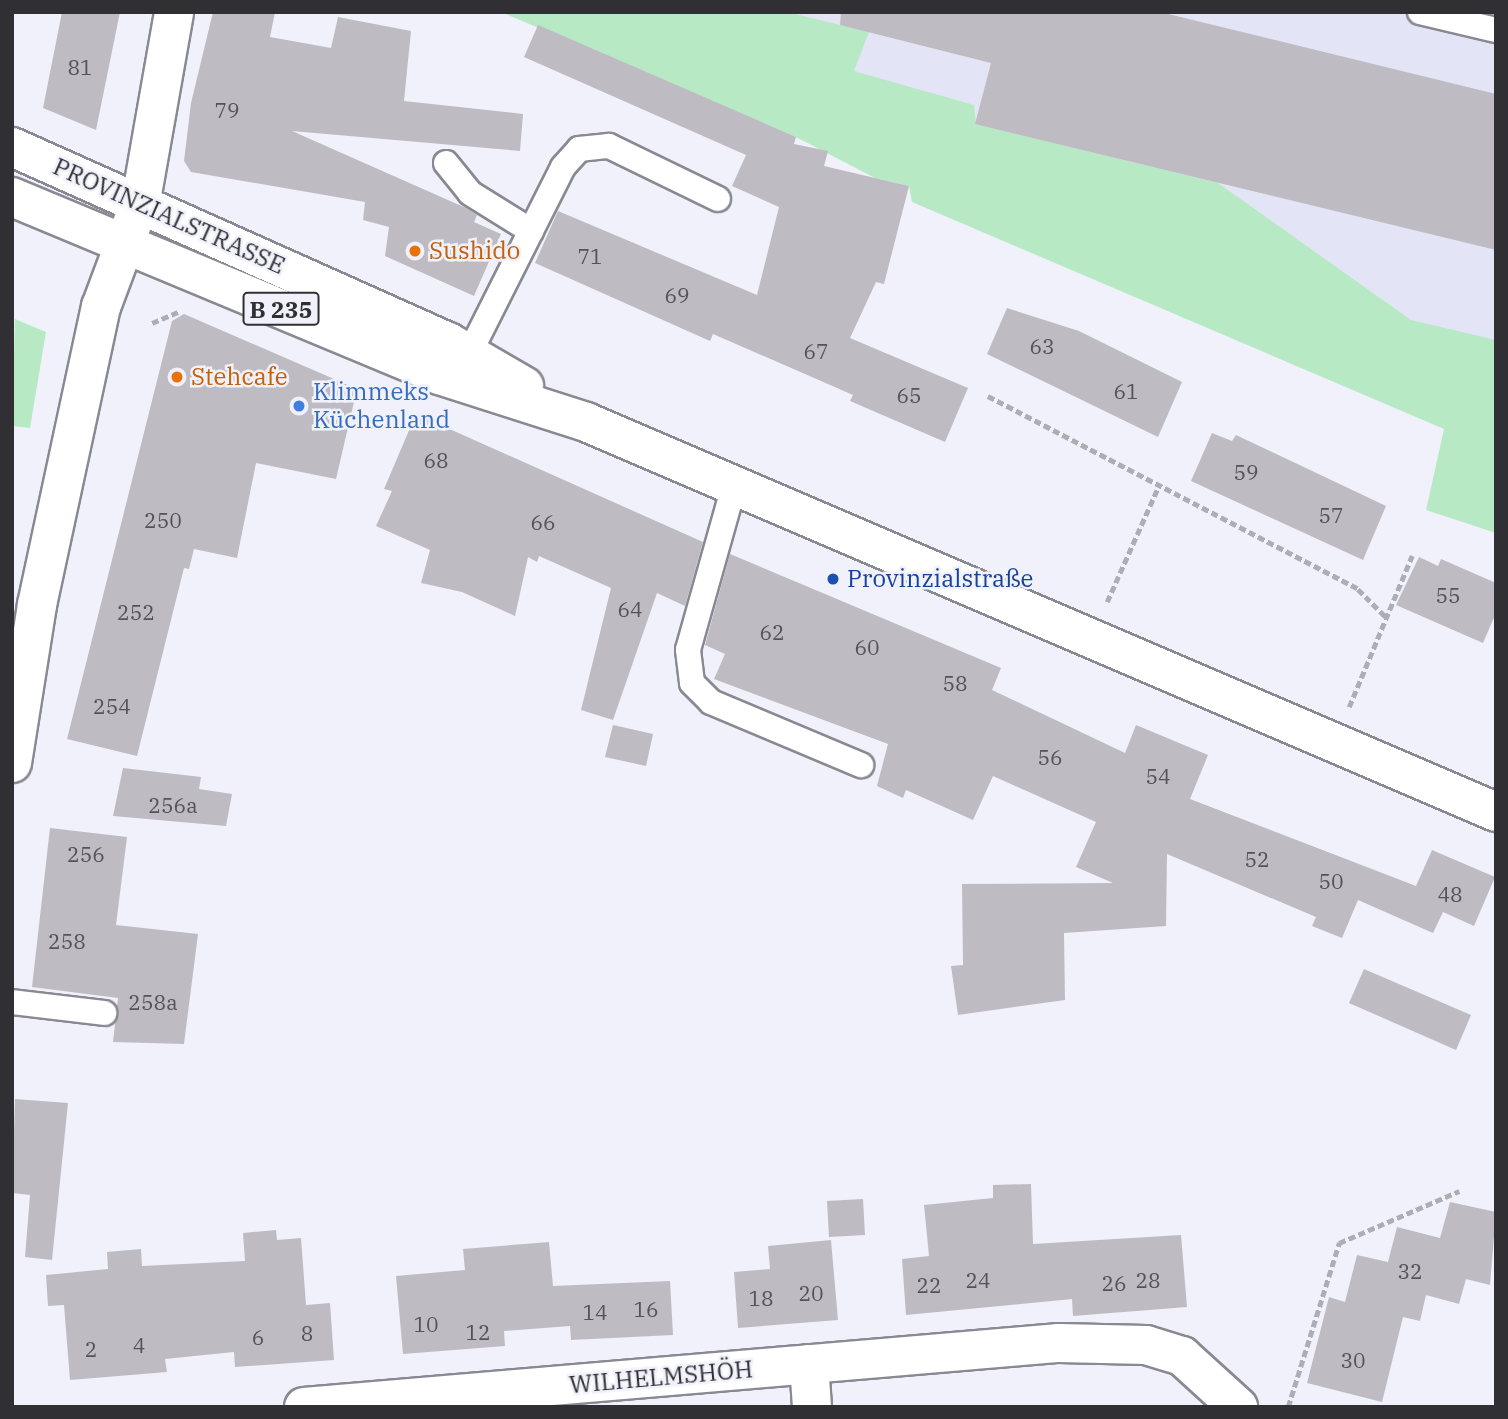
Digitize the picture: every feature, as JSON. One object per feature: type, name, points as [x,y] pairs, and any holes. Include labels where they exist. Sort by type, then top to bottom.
[{"type":"main road","points":[[12,763],[37,605],[101,307],[141,200],[174,12]]},
{"type":"main road","name":"PROVINZIALSTRASSE","points":[[12,147],[141,200],[469,354],[586,422]]},
{"type":"main road","name":"PROVINZIALSTRASSE","points":[[12,197],[439,375],[586,422],[1496,812]]},
{"type":"main road","name":"WILHELMSHÖH","points":[[303,1407],[462,1401],[809,1364],[1059,1343],[1146,1345],[1182,1356],[1238,1407]]},
{"type":"main road","points":[[809,1364],[812,1407]]},
{"type":"lane","points":[[1420,12],[1496,30]]},
{"type":"lane","points":[[469,354],[563,167],[590,146],[609,146],[718,199]]},
{"type":"lane","points":[[446,163],[470,193],[531,231]]},
{"type":"lane","points":[[734,486],[688,650],[692,683],[711,702],[861,765]]},
{"type":"lane","points":[[12,1002],[104,1013]]},
{"type":"path","points":[[152,323],[192,309]]},
{"type":"path","points":[[988,396],[1358,589],[1368,606],[1387,617]]},
{"type":"path","points":[[1103,613],[1160,485]]},
{"type":"path","points":[[1333,743],[1412,556]]},
{"type":"path","points":[[1288,1407],[1339,1242],[1459,1191]]},
{"type":"shaded area","points":[[509,12],[1496,12],[1496,525],[1473,434]]},
{"type":"green space","points":[[501,12],[787,12],[869,32],[854,71],[974,105],[976,124],[1218,183],[1411,320],[1496,340],[1496,533],[1426,510],[1444,429],[912,202],[909,186],[875,178],[796,137]]},
{"type":"green space","points":[[15,319],[46,332],[30,428],[12,426]]},
{"type":"building","points":[[62,12],[120,12],[96,130],[43,108]]},
{"type":"building","points":[[213,12],[275,12],[270,37],[331,48],[338,17],[411,31],[404,101],[523,114],[520,151],[292,131],[466,208],[477,215],[474,222],[501,234],[474,296],[385,256],[389,227],[363,220],[365,202],[191,172],[184,161],[191,103]]},
{"type":"building","points":[[841,12],[1160,12],[1496,94],[1496,250],[975,124],[991,63],[840,25]]},
{"type":"building","points":[[538,25],[796,137],[794,144],[828,151],[824,166],[909,186],[884,284],[876,282],[850,338],[968,388],[945,442],[850,401],[853,395],[713,334],[710,341],[535,263],[558,211],[757,295],[779,207],[732,186],[746,155],[524,57]]},
{"type":"building","points":[[1007,308],[1079,331],[1182,382],[1158,437],[987,354]]},
{"type":"building","points":[[184,314],[357,389],[336,479],[256,463],[237,558],[194,549],[189,569],[184,568],[137,756],[67,739],[172,321]]},
{"type":"building","points":[[416,414],[703,542],[685,606],[657,593],[613,720],[581,710],[611,588],[539,556],[537,562],[528,557],[515,616],[462,592],[421,583],[430,550],[376,526],[392,491],[384,489]]},
{"type":"building","points":[[1212,433],[1232,441],[1236,435],[1386,506],[1363,560],[1191,481]]},
{"type":"building","points":[[730,554],[1001,668],[992,690],[1125,753],[1136,725],[1208,755],[1190,799],[1416,886],[1432,850],[1495,877],[1474,926],[1443,912],[1433,933],[1358,900],[1342,938],[1312,926],[1316,917],[1167,854],[1166,926],[1064,933],[1065,1000],[958,1015],[951,966],[963,965],[962,884],[1113,883],[1076,867],[1096,822],[993,776],[973,820],[906,790],[903,798],[877,786],[888,744],[714,679],[725,654],[705,645]]},
{"type":"building","points":[[1419,557],[1438,566],[1441,559],[1496,583],[1496,613],[1483,643],[1396,605]]},
{"type":"building","points":[[613,725],[653,734],[646,766],[605,757]]},
{"type":"building","points":[[123,768],[201,777],[199,789],[232,794],[226,826],[113,816]]},
{"type":"building","points":[[50,828],[127,837],[116,925],[198,934],[184,1044],[113,1042],[118,998],[32,987]]},
{"type":"building","points":[[1364,969],[1471,1015],[1456,1050],[1349,1003]]},
{"type":"building","points":[[15,1099],[68,1103],[52,1260],[25,1257],[30,1195],[12,1193]]},
{"type":"building","points":[[1031,1184],[1033,1244],[1181,1235],[1187,1307],[1073,1316],[1072,1299],[906,1315],[902,1259],[929,1256],[924,1205],[993,1198],[993,1185]]},
{"type":"building","points":[[863,1199],[865,1235],[829,1237],[827,1201]]},
{"type":"building","points":[[1450,1202],[1496,1212],[1490,1285],[1466,1279],[1459,1304],[1426,1295],[1420,1321],[1403,1317],[1382,1402],[1307,1383],[1329,1297],[1345,1302],[1357,1255],[1388,1262],[1397,1227],[1440,1238]]},
{"type":"building","points":[[276,1230],[277,1240],[301,1238],[306,1305],[330,1303],[334,1360],[235,1367],[234,1352],[165,1359],[167,1372],[70,1380],[64,1305],[48,1306],[46,1275],[108,1269],[107,1252],[141,1249],[142,1266],[245,1261],[243,1233]]},
{"type":"building","points":[[831,1240],[838,1320],[738,1328],[734,1272],[770,1269],[768,1246]]},
{"type":"building","points":[[549,1242],[553,1286],[670,1281],[673,1335],[571,1340],[570,1326],[504,1331],[505,1346],[403,1354],[396,1276],[465,1270],[463,1249]]},
{"type":"place","name":"Sushido","points":[[415,251]]},
{"type":"place","name":"Stehcafe","points":[[177,377]]},
{"type":"place","name":"Klimmeks Küchenland","points":[[299,406]]},
{"type":"place","name":"Provinzialstraße","points":[[833,579]]}]
